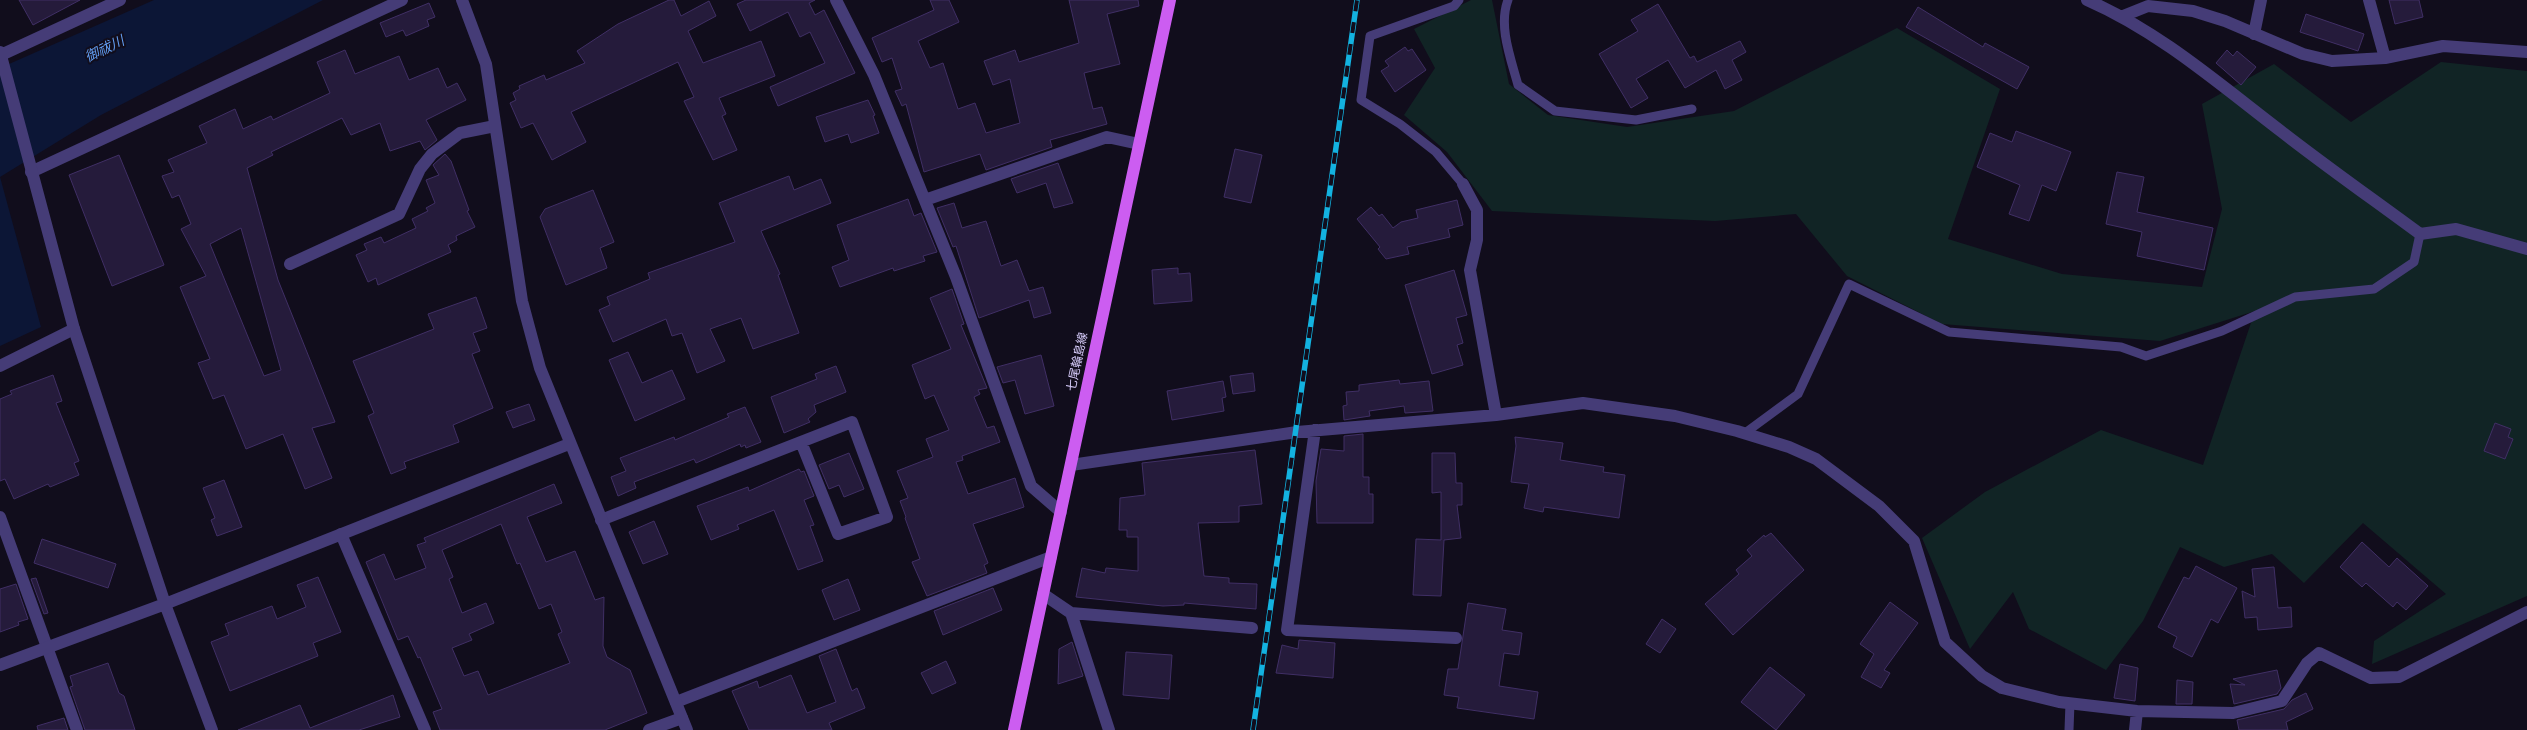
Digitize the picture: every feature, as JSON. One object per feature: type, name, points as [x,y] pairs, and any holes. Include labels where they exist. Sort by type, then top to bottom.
[{"type":"main road","name":"七尾輪島線","points":[[1014,730],[1170,0]]},
{"type":"street","points":[[120,0],[1,54],[74,329],[165,604],[212,730]]},
{"type":"street","points":[[30,169],[402,0]]},
{"type":"street","points":[[462,0],[486,64],[522,302],[540,368],[569,444],[687,730]]},
{"type":"street","points":[[836,0],[874,75],[956,276],[1030,486],[1061,512]]},
{"type":"street","points":[[2087,0],[2123,16],[2180,52],[2283,133],[2420,234],[2456,229],[2527,249]]},
{"type":"street","points":[[2254,34],[2261,0]]},
{"type":"street","points":[[2369,0],[2385,58]]},
{"type":"street","points":[[2123,16],[2148,6],[2193,11],[2303,54],[2332,61],[2385,58],[2443,46],[2527,52]]},
{"type":"street","points":[[290,264],[398,214],[420,169],[432,154],[460,133],[495,126]]},
{"type":"street","points":[[925,200],[1108,137],[1139,144]]},
{"type":"street","points":[[1463,184],[1477,210],[1478,240],[1470,270],[1496,415]]},
{"type":"street","points":[[0,366],[74,329]]},
{"type":"street","points":[[1071,464],[1315,430],[1496,415],[1583,403],[1675,416],[1745,433],[1789,447],[1816,459],[1879,506],[1914,541],[1945,642],[1982,676],[2002,688],[2070,703],[2136,712],[2233,713],[2282,701],[2307,663],[2319,654],[2371,678],[2399,677],[2527,612]]},
{"type":"street","points":[[601,520],[852,422],[887,517],[838,534],[801,442]]},
{"type":"street","points":[[1315,430],[1287,630],[1456,638]]},
{"type":"street","points":[[0,665],[165,604],[569,444]]},
{"type":"street","points":[[0,517],[77,730]]},
{"type":"street","points":[[341,534],[425,730]]},
{"type":"street","points":[[676,702],[1051,557]]},
{"type":"street","points":[[1043,594],[1071,613],[1252,628]]},
{"type":"street","points":[[1071,613],[1109,730]]},
{"type":"street","points":[[2135,730],[2136,712]]},
{"type":"street","points":[[649,730],[682,718]]},
{"type":"lane","points":[[1459,0],[1454,6],[1370,36],[1361,100],[1400,124],[1436,152],[1463,184]]},
{"type":"lane","points":[[1508,0],[1504,11],[1506,39],[1518,85],[1555,111],[1636,120],[1692,109]]},
{"type":"lane","points":[[1745,433],[1798,394],[1849,284],[1949,332],[2121,347],[2146,356],[2222,331],[2295,297],[2374,289],[2414,262],[2420,234]]},
{"type":"lane","points":[[2069,730],[2070,703]]},
{"type":"green space","points":[[1471,0],[1492,0],[1509,84],[1548,115],[1627,127],[1734,111],[1897,28],[2000,89],[1948,239],[2062,274],[2202,287],[2222,209],[2202,104],[2274,64],[2351,122],[2441,62],[2527,71],[2527,596],[2372,664],[2374,641],[2446,594],[2363,523],[2304,583],[2272,554],[2224,567],[2180,547],[2143,621],[2106,670],[2029,629],[2013,592],[1970,649],[1922,538],[1985,492],[2101,430],[2203,465],[2255,311],[2160,341],[1942,324],[1847,276],[1796,214],[1715,221],[1492,211],[1447,152],[1404,115],[1435,68],[1414,29]]},
{"type":"water","name":"御祓川","points":[[154,0],[323,0],[101,115],[0,177],[0,68]]},
{"type":"water","points":[[0,177],[41,327],[0,346]]},
{"type":"building","points":[[19,0],[80,0],[33,25]]},
{"type":"building","points":[[669,0],[674,0],[681,16],[709,1],[716,16],[688,31],[703,63],[761,41],[775,76],[719,98],[726,114],[722,116],[737,150],[713,160],[684,101],[694,97],[678,62],[571,112],[586,142],[552,160],[533,123],[521,128],[510,103],[516,100],[513,93],[520,89],[519,86],[544,75],[546,80],[585,63],[577,51],[618,24]]},
{"type":"building","points":[[746,0],[815,0],[809,3],[815,15],[824,10],[855,73],[778,106],[770,87],[825,63],[810,32],[800,37],[788,12],[750,31],[737,4]]},
{"type":"building","points":[[930,0],[949,0],[959,22],[918,41],[930,68],[943,63],[958,109],[975,103],[986,133],[1020,123],[1010,79],[993,85],[984,61],[1015,50],[1019,62],[1079,43],[1069,0],[1138,0],[1139,6],[1107,14],[1120,64],[1084,73],[1093,109],[1102,107],[1107,124],[1050,140],[1052,147],[986,170],[980,154],[924,172],[906,104],[902,106],[895,91],[902,89],[892,58],[882,62],[872,38],[934,10]]},
{"type":"building","points":[[2389,0],[2419,0],[2423,17],[2395,24]]},
{"type":"building","points":[[429,3],[435,17],[427,20],[429,26],[406,36],[403,30],[386,37],[380,23]]},
{"type":"building","points":[[1658,4],[1690,58],[1694,56],[1697,62],[1740,41],[1746,52],[1732,60],[1742,80],[1725,89],[1716,70],[1685,88],[1668,60],[1636,79],[1648,98],[1631,108],[1599,54],[1638,31],[1631,20]]},
{"type":"building","points":[[1918,7],[1983,47],[1985,43],[2029,67],[2017,89],[1906,27]]},
{"type":"building","points":[[2306,14],[2364,34],[2358,51],[2300,32]]},
{"type":"building","points":[[1405,47],[1408,51],[1412,49],[1426,70],[1395,92],[1381,71],[1389,66],[1385,61]]},
{"type":"building","points":[[345,50],[355,74],[399,56],[409,80],[438,68],[447,88],[457,83],[466,100],[426,120],[437,140],[425,150],[420,141],[390,151],[380,123],[351,135],[342,118],[271,152],[273,155],[247,168],[278,280],[335,422],[312,428],[332,478],[305,489],[283,434],[246,449],[224,395],[213,399],[198,363],[210,359],[180,287],[206,276],[181,229],[191,224],[179,195],[172,198],[162,176],[174,172],[168,160],[207,143],[199,126],[235,109],[243,129],[271,116],[273,120],[330,93],[317,62]],"holes":[[[241,228],[281,370],[264,376],[210,244]]]},
{"type":"building","points":[[2227,50],[2233,56],[2237,51],[2256,67],[2241,85],[2216,63]]},
{"type":"building","points":[[868,100],[875,115],[873,116],[879,133],[851,143],[848,134],[825,142],[816,117]]},
{"type":"building","points":[[2016,131],[2071,152],[2056,191],[2042,185],[2029,221],[2009,214],[2020,185],[1977,167],[1990,133],[2012,142]]},
{"type":"building","points":[[1235,149],[1262,155],[1251,203],[1224,197]]},
{"type":"building","points":[[445,154],[451,161],[469,210],[467,211],[475,227],[456,236],[457,240],[448,245],[451,252],[378,285],[376,278],[368,282],[356,255],[367,250],[364,244],[381,237],[384,243],[416,228],[412,219],[428,211],[426,208],[435,203],[426,180],[439,175],[433,165]]},
{"type":"building","points":[[119,155],[164,265],[112,286],[69,175]]},
{"type":"building","points":[[1058,163],[1073,203],[1054,208],[1046,183],[1017,193],[1011,179]]},
{"type":"building","points":[[2117,172],[2144,177],[2137,212],[2213,228],[2204,270],[2137,256],[2142,232],[2106,224]]},
{"type":"building","points":[[789,176],[794,190],[821,179],[831,203],[761,231],[780,274],[778,275],[799,333],[753,349],[741,318],[710,329],[725,361],[697,373],[682,333],[672,336],[666,319],[613,342],[599,310],[610,305],[607,297],[650,279],[648,273],[735,242],[719,203]]},
{"type":"building","points":[[593,190],[614,242],[600,248],[607,268],[566,285],[540,217],[545,209]]},
{"type":"building","points":[[908,199],[914,216],[921,213],[937,252],[923,256],[925,261],[894,271],[893,268],[840,287],[832,267],[849,260],[837,225]]},
{"type":"building","points":[[1457,200],[1463,225],[1448,229],[1450,237],[1407,247],[1409,254],[1386,259],[1378,249],[1380,247],[1357,219],[1371,207],[1379,216],[1382,214],[1393,228],[1401,222],[1418,218],[1416,210]]},
{"type":"building","points":[[954,203],[962,228],[986,221],[1001,266],[1017,260],[1029,291],[1043,287],[1051,313],[1034,318],[1029,300],[979,318],[956,246],[953,247],[937,208]]},
{"type":"building","points":[[1178,268],[1178,274],[1190,273],[1192,301],[1154,304],[1152,270]]},
{"type":"building","points":[[1454,270],[1467,315],[1456,318],[1463,343],[1457,345],[1463,365],[1432,374],[1405,285]]},
{"type":"building","points":[[952,289],[964,324],[961,325],[987,388],[978,390],[980,394],[974,397],[987,428],[994,426],[1000,442],[962,456],[963,460],[956,462],[968,494],[1015,478],[1024,507],[973,524],[988,563],[984,565],[987,573],[927,596],[912,562],[920,559],[900,501],[908,498],[897,471],[933,457],[926,439],[949,430],[934,395],[925,399],[912,365],[951,349],[930,298]]},
{"type":"building","points":[[476,297],[487,328],[473,333],[480,351],[472,354],[493,408],[453,425],[459,442],[404,462],[406,468],[391,474],[368,416],[374,413],[353,361],[434,329],[428,314]]},
{"type":"building","points":[[628,352],[642,383],[672,370],[685,399],[635,421],[609,360]]},
{"type":"building","points":[[1041,355],[1054,406],[1025,414],[1015,380],[1003,383],[997,367]]},
{"type":"building","points":[[836,366],[846,392],[814,405],[816,412],[808,419],[810,422],[784,433],[771,397],[817,379],[815,374]]},
{"type":"building","points":[[1253,373],[1255,391],[1233,394],[1230,376]]},
{"type":"building","points":[[53,375],[62,401],[56,403],[79,461],[74,463],[79,475],[50,487],[48,484],[14,499],[5,479],[0,481],[0,399],[12,394],[10,391]]},
{"type":"building","points":[[1399,380],[1400,384],[1429,381],[1433,411],[1405,413],[1404,406],[1369,411],[1370,416],[1344,420],[1343,406],[1347,405],[1346,392],[1359,391],[1359,385]]},
{"type":"building","points":[[1223,381],[1226,397],[1222,398],[1224,411],[1172,420],[1167,391]]},
{"type":"building","points":[[529,404],[535,420],[513,428],[506,412]]},
{"type":"building","points":[[745,407],[761,442],[746,448],[745,445],[741,447],[740,444],[696,463],[694,459],[634,482],[636,488],[618,496],[611,477],[626,471],[620,458],[674,437],[675,440],[729,417],[727,414]]},
{"type":"building","points":[[2495,423],[2511,429],[2508,437],[2513,439],[2505,459],[2484,451]]},
{"type":"building","points":[[1363,434],[1363,477],[1369,477],[1369,494],[1373,494],[1373,523],[1317,523],[1316,481],[1321,449],[1344,451],[1344,436]]},
{"type":"building","points":[[1515,437],[1563,443],[1560,460],[1604,467],[1603,472],[1625,475],[1619,518],[1544,507],[1543,512],[1524,508],[1529,484],[1511,482],[1516,446]]},
{"type":"building","points":[[1255,450],[1262,504],[1239,506],[1239,522],[1198,523],[1204,576],[1229,578],[1229,583],[1257,584],[1256,609],[1184,603],[1184,605],[1163,606],[1076,597],[1082,568],[1105,573],[1106,568],[1138,571],[1138,537],[1127,537],[1127,530],[1119,530],[1120,498],[1145,495],[1142,463]]},
{"type":"building","points":[[849,453],[864,489],[844,497],[839,485],[829,489],[819,465]]},
{"type":"building","points":[[1432,453],[1455,453],[1456,483],[1462,483],[1462,505],[1457,505],[1461,538],[1444,540],[1441,596],[1413,595],[1416,539],[1441,540],[1441,492],[1432,493]]},
{"type":"building","points":[[799,469],[801,472],[804,471],[814,496],[804,500],[814,525],[810,526],[823,561],[798,570],[774,510],[737,525],[739,529],[711,540],[697,506],[748,487],[749,491]]},
{"type":"building","points":[[224,480],[242,527],[217,536],[211,520],[215,518],[203,488]]},
{"type":"building","points":[[554,484],[562,503],[527,517],[546,562],[575,551],[595,600],[604,597],[603,646],[607,657],[630,670],[647,713],[605,730],[440,730],[433,712],[442,709],[420,657],[418,658],[408,636],[398,640],[366,562],[384,554],[395,580],[426,568],[417,545],[426,542],[424,538]],"holes":[[[501,524],[517,564],[520,563],[539,609],[551,604],[562,632],[558,634],[570,663],[488,695],[478,671],[464,676],[452,648],[472,640],[469,634],[494,623],[486,603],[462,613],[449,579],[453,577],[442,550]]]},
{"type":"building","points":[[654,521],[668,554],[643,564],[629,532]]},
{"type":"building","points":[[1771,533],[1804,570],[1733,635],[1705,604],[1739,574],[1736,570],[1752,556],[1747,550],[1764,535],[1765,537]]},
{"type":"building","points":[[42,539],[116,564],[108,588],[34,563]]},
{"type":"building","points":[[2362,542],[2389,567],[2397,558],[2428,586],[2406,610],[2397,602],[2393,607],[2366,583],[2362,587],[2340,567]]},
{"type":"building","points":[[2196,566],[2237,588],[2218,623],[2211,619],[2192,657],[2173,647],[2177,637],[2158,627],[2184,577],[2189,579]]},
{"type":"building","points":[[2274,567],[2278,608],[2291,607],[2292,627],[2258,630],[2257,617],[2245,618],[2242,591],[2255,597],[2252,569]]},
{"type":"building","points":[[318,577],[341,632],[313,643],[318,656],[230,691],[211,642],[229,635],[225,624],[272,606],[277,619],[306,607],[297,585]]},
{"type":"building","points":[[36,578],[48,613],[44,614],[31,579]]},
{"type":"building","points":[[848,579],[860,610],[834,620],[822,590]]},
{"type":"building","points":[[16,584],[28,619],[18,622],[19,625],[0,632],[0,589]]},
{"type":"building","points":[[993,588],[1002,610],[943,635],[934,611]]},
{"type":"building","points":[[1890,602],[1918,623],[1884,670],[1890,673],[1881,688],[1861,677],[1874,654],[1860,644]]},
{"type":"building","points":[[1468,603],[1506,609],[1502,630],[1522,633],[1519,655],[1504,653],[1499,686],[1538,692],[1534,719],[1457,708],[1459,697],[1444,695],[1448,669],[1458,669]]},
{"type":"building","points":[[1662,619],[1676,629],[1660,653],[1646,644]]},
{"type":"building","points":[[1299,640],[1335,643],[1333,678],[1276,673],[1282,645],[1298,649]]},
{"type":"building","points":[[1072,642],[1083,676],[1058,684],[1059,649]]},
{"type":"building","points":[[836,649],[852,691],[857,688],[865,708],[829,723],[832,730],[749,730],[732,691],[757,681],[759,688],[791,675],[807,713],[836,702],[819,656]]},
{"type":"building","points":[[1126,652],[1172,655],[1169,699],[1123,695]]},
{"type":"building","points":[[946,661],[956,683],[932,694],[921,673]]},
{"type":"building","points":[[108,663],[119,693],[124,696],[135,730],[85,730],[70,687],[73,686],[70,676]]},
{"type":"building","points":[[2120,664],[2138,668],[2135,701],[2114,698]]},
{"type":"building","points":[[1770,667],[1805,695],[1776,730],[1741,702]]},
{"type":"building","points":[[2277,670],[2281,688],[2277,694],[2234,704],[2230,684],[2245,685],[2233,679]]},
{"type":"building","points":[[2177,680],[2193,682],[2192,704],[2176,704]]},
{"type":"building","points":[[2306,693],[2313,709],[2286,722],[2288,730],[2239,730],[2237,720],[2284,709],[2292,700]]},
{"type":"building","points":[[393,695],[400,717],[359,730],[238,730],[300,705],[310,728]]},
{"type":"building","points":[[64,718],[68,730],[38,730],[37,726]]},
{"type":"railway","points":[[1253,730],[1357,0]]}]
